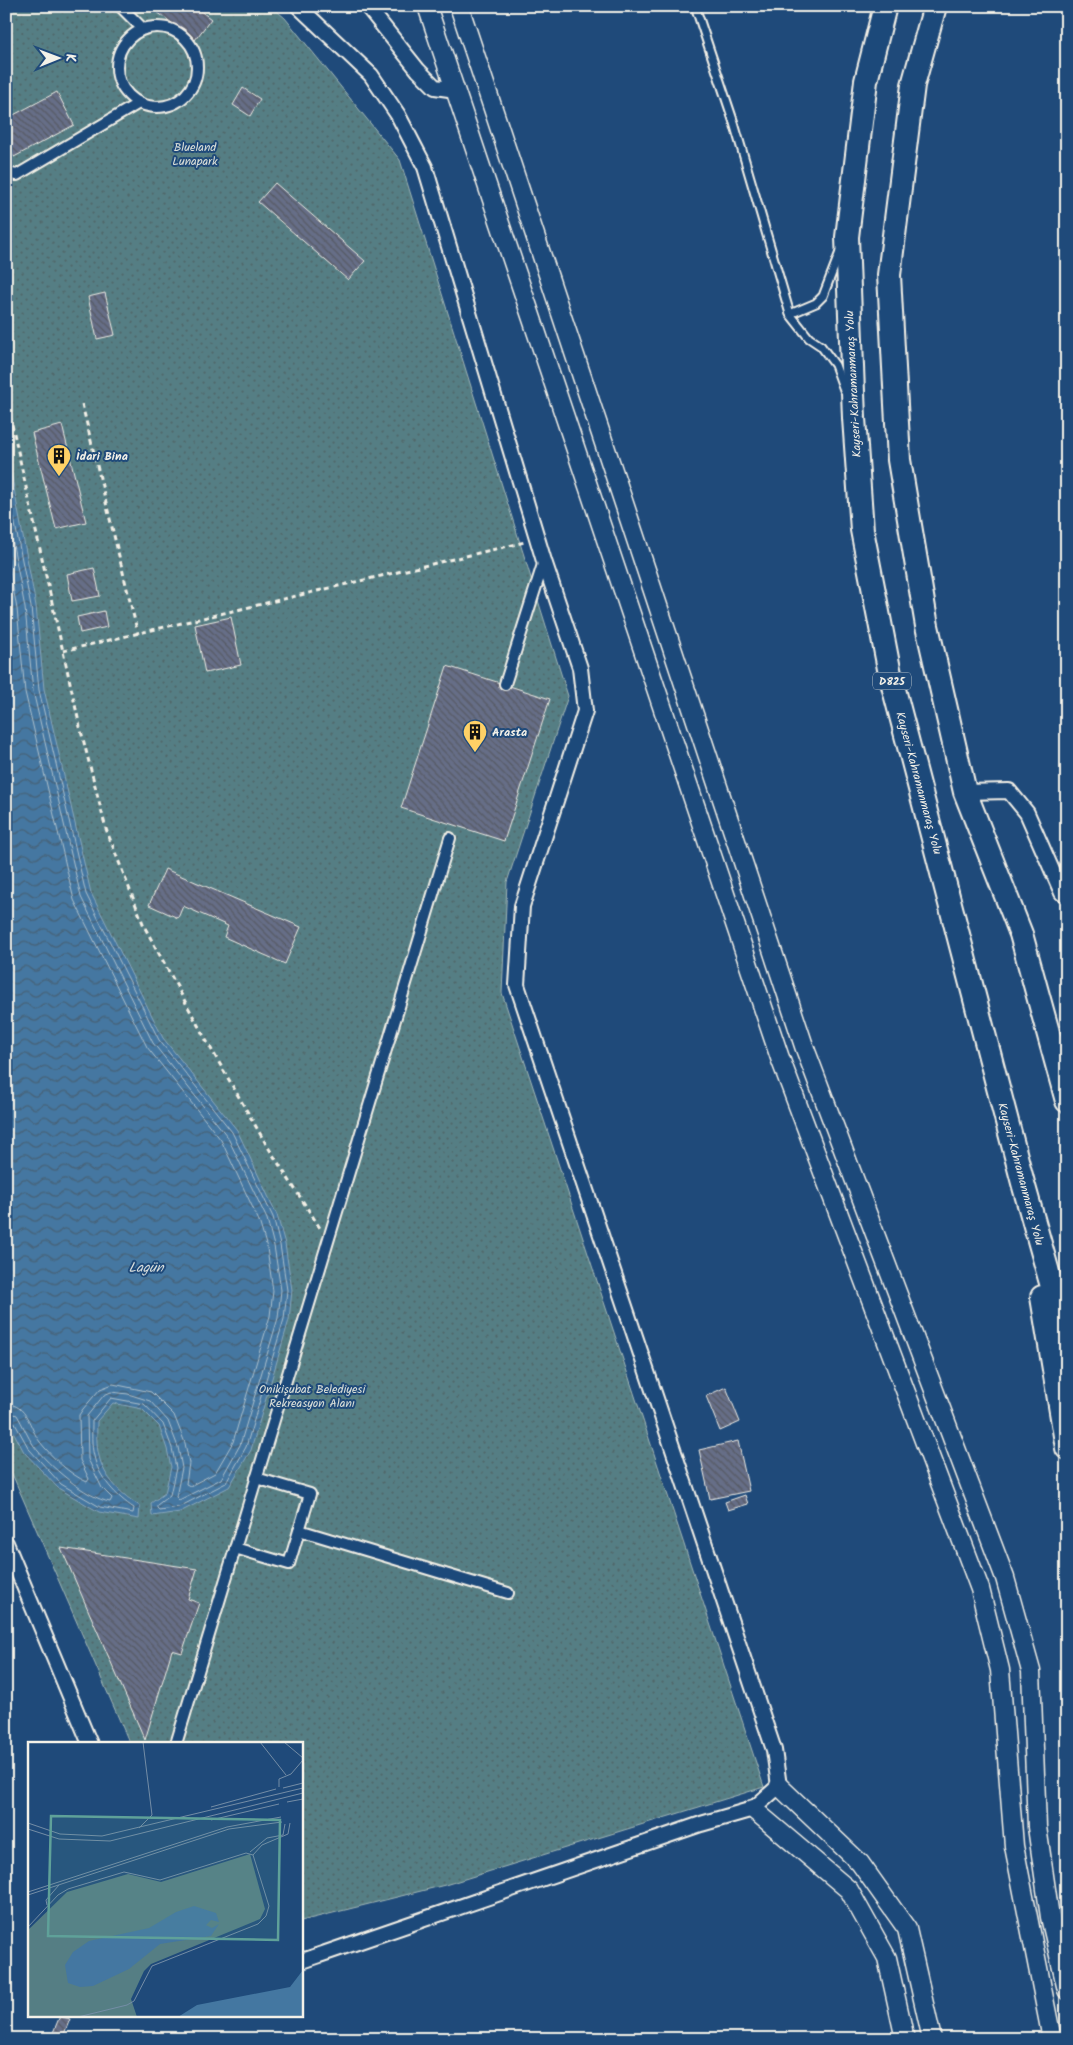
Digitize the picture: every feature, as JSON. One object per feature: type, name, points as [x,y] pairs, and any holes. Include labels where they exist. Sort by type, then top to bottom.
[{"type":"highway","name":"Kayseri-Kahramanmaraş Yolu","points":[[885,6],[866,81],[847,237],[854,418],[862,530],[890,674],[1023,1183],[1067,1340]]},
{"type":"highway","points":[[935,6],[913,85],[889,275],[899,460],[927,626],[966,792],[1021,934],[1067,1101]]},
{"type":"highway","points":[[1023,1183],[1067,1448]]},
{"type":"street","points":[[120,6],[142,28]]},
{"type":"street","points":[[298,6],[371,75],[398,115],[425,167],[544,561],[580,668],[585,712],[522,906],[517,985],[774,1750],[779,1786],[860,1863],[907,1929],[932,2039]]},
{"type":"street","points":[[367,6],[418,70],[435,87],[456,90]]},
{"type":"street","points":[[427,6],[780,1058],[980,1589],[1000,1670],[1014,1846],[1052,2039]]},
{"type":"street","points":[[459,6],[804,1046],[1005,1578],[1031,1671],[1037,1827],[1050,1917],[1067,1990]]},
{"type":"street","points":[[168,27],[180,33],[190,42],[196,54],[198,67],[195,81],[188,93],[178,102],[165,107],[151,107],[138,103],[128,95],[120,84],[116,71],[117,58],[122,45],[131,35],[142,28],[168,27]]},
{"type":"street","points":[[6,173],[17,175],[138,103]]},
{"type":"street","points":[[504,684],[544,561]]},
{"type":"street","points":[[966,792],[1009,791],[1027,813],[1062,893],[1067,895]]},
{"type":"street","points":[[177,1742],[450,838]]},
{"type":"street","points":[[235,1548],[289,1564],[310,1494],[256,1478]]},
{"type":"street","points":[[299,1530],[508,1593]]},
{"type":"street","points":[[6,1543],[89,1742]]},
{"type":"street","points":[[302,1959],[305,1960],[753,1809],[779,1786]]},
{"type":"street","points":[[753,1809],[848,1890],[887,1958],[905,2039]]},
{"type":"lane","points":[[695,6],[734,123],[790,314],[809,338],[821,346],[835,365],[854,418]]},
{"type":"lane","points":[[790,314],[816,303],[823,296],[847,237]]},
{"type":"path","points":[[6,398],[63,651],[106,829],[144,926],[206,1040],[266,1144],[328,1241]]},
{"type":"path","points":[[82,404],[138,634]]},
{"type":"path","points":[[63,651],[538,539]]},
{"type":"green space","name":"Onikişubat Belediyesi Rekreasyon Alanı","points":[[6,6],[271,6],[285,18],[400,160],[568,696],[507,882],[502,993],[764,1787],[445,1885],[302,1921],[302,1742],[129,1742],[6,1460]]},
{"type":"water","name":"Lagün","points":[[6,464],[12,478],[36,606],[44,689],[91,893],[163,1038],[237,1130],[277,1215],[285,1244],[292,1290],[289,1320],[251,1450],[229,1487],[180,1512],[152,1516],[151,1503],[165,1493],[171,1467],[159,1426],[142,1409],[113,1403],[97,1421],[97,1447],[101,1464],[109,1479],[127,1497],[140,1506],[139,1519],[99,1512],[58,1488],[24,1452],[6,1418]]},
{"type":"building","points":[[161,6],[194,6],[211,19],[195,40],[157,12]]},
{"type":"building","points":[[243,88],[260,99],[250,116],[233,105]]},
{"type":"building","points":[[57,92],[74,125],[14,157],[6,143],[6,119]]},
{"type":"building","points":[[275,183],[365,261],[348,280],[258,202]]},
{"type":"building","points":[[105,293],[115,335],[97,339],[88,297]]},
{"type":"building","name":"İdari Bina","points":[[62,425],[86,522],[56,529],[32,433]]},
{"type":"building","points":[[94,568],[100,596],[72,601],[67,574]]},
{"type":"building","points":[[104,611],[107,627],[80,633],[77,617]]},
{"type":"building","points":[[231,617],[241,665],[205,673],[195,625]]},
{"type":"building","name":"Arasta","points":[[447,666],[550,699],[504,841],[401,808]]},
{"type":"building","points":[[165,869],[301,927],[285,964],[224,937],[228,926],[183,906],[178,918],[149,905]]},
{"type":"building","points":[[726,1387],[740,1422],[720,1431],[706,1396]]},
{"type":"building","points":[[738,1441],[749,1491],[710,1499],[699,1450]]},
{"type":"building","points":[[745,1495],[748,1504],[728,1510],[725,1502]]},
{"type":"building","points":[[61,1548],[197,1569],[188,1599],[199,1603],[182,1653],[172,1650],[145,1740]]},
{"type":"building","points":[[59,2018],[70,2019],[62,2039],[52,2035]]},
{"type":"place","name":"İdari Bina","points":[[59,477]]},
{"type":"place","name":"Arasta","points":[[475,753]]},
{"type":"park label","name":"Blueland Lunapark","points":[[195,154]]}]
